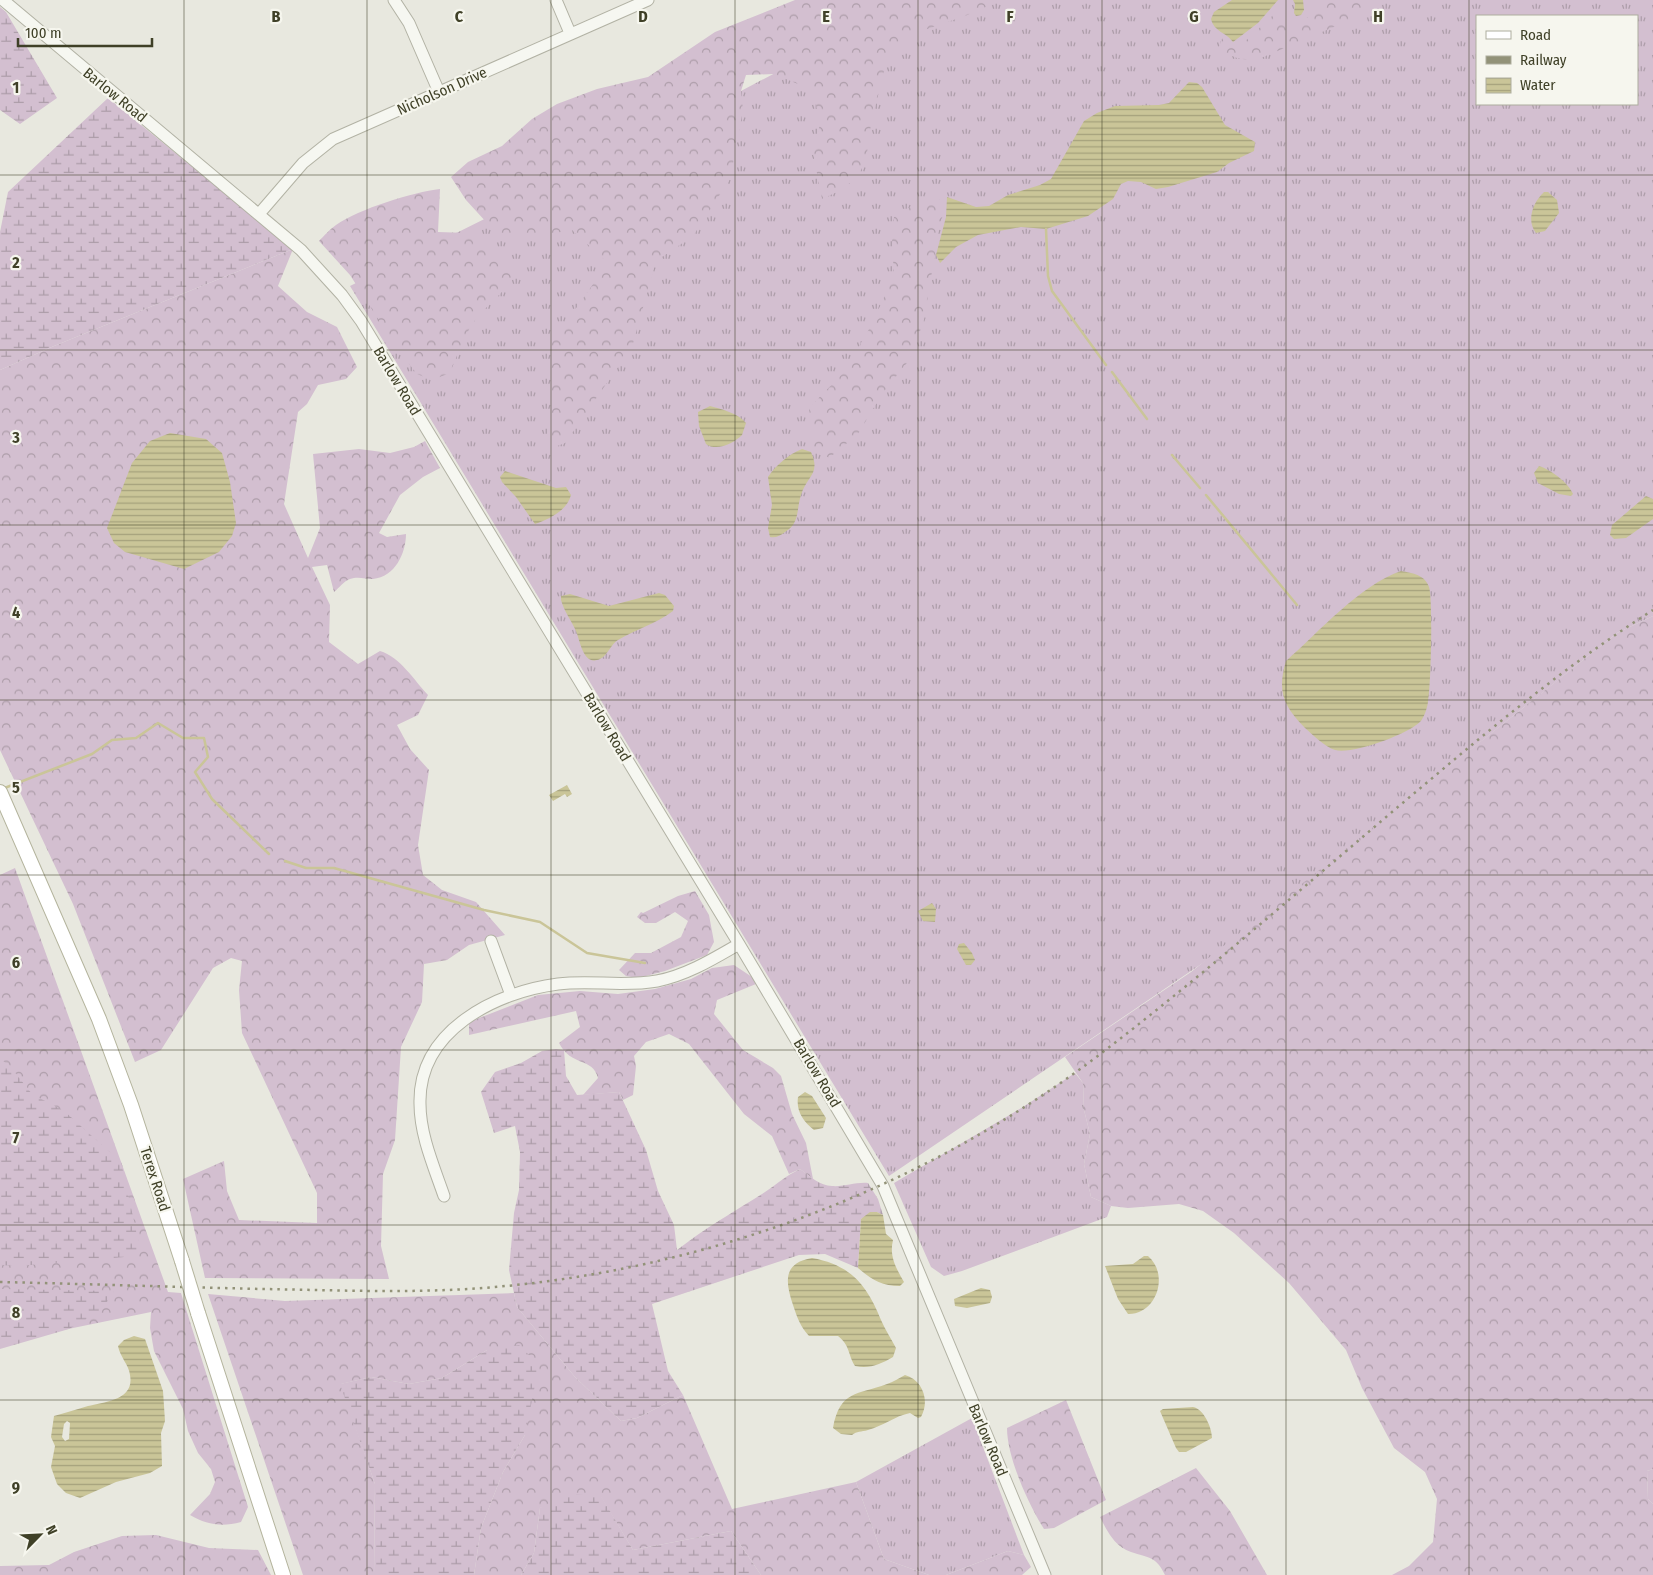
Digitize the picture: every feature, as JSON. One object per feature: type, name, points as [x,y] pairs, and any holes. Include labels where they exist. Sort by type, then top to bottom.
[{"type":"main road","name":"Terex Road","points":[[1,794],[99,1019],[131,1105],[283,1575]]},
{"type":"street","points":[[394,0],[409,23],[439,92]]},
{"type":"street","points":[[556,0],[570,33]]},
{"type":"street","name":"Nicholson Drive","points":[[259,214],[303,163],[332,139],[648,0]]},
{"type":"street","name":"Barlow Road","points":[[9,2],[316,264],[361,321],[884,1186],[1045,1575]]},
{"type":"street","points":[[491,941],[510,995]]},
{"type":"street","points":[[444,1196],[421,1122],[420,1097],[427,1067],[442,1042],[456,1026],[478,1010],[510,995],[557,984],[622,984],[656,981],[692,970],[739,944]]},
{"type":"green space","points":[[795,0],[1002,0],[965,16],[910,35],[888,55],[871,124],[866,160],[857,178],[837,192],[822,199],[813,153],[821,120],[810,89],[774,74],[746,75],[741,91],[743,110],[730,179],[693,236],[656,261],[632,347],[565,443],[552,448],[547,439],[551,405],[551,344],[598,277],[611,266],[572,230],[539,236],[498,235],[466,200],[451,177],[468,162],[502,146],[532,119],[557,104],[597,89],[648,77],[715,32]]},
{"type":"green space","points":[[913,0],[1653,0],[1653,616],[1617,633],[1350,846],[1247,933],[889,1176],[350,286],[741,91]]},
{"type":"green space","points":[[1311,0],[1369,0],[1357,17],[1254,61],[1237,58],[1218,50],[1224,33],[1242,44],[1283,6],[1288,23],[1304,23],[1312,10]]},
{"type":"green space","points":[[0,7],[6,12],[57,98],[20,124],[0,110]]},
{"type":"green space","points":[[108,98],[293,249],[54,346],[0,370],[0,232],[8,192]]},
{"type":"green space","points":[[440,189],[438,232],[468,233],[499,260],[513,276],[505,289],[473,323],[463,341],[450,373],[432,380],[417,374],[396,347],[350,275],[319,241],[336,225],[358,213],[401,197]]},
{"type":"green space","points":[[935,196],[947,205],[940,223],[924,320],[910,359],[882,394],[858,434],[829,458],[813,447],[809,408],[844,372],[872,324],[894,275],[892,242],[894,217],[908,208]]},
{"type":"green space","points":[[293,249],[278,286],[307,312],[337,327],[357,367],[346,379],[318,385],[307,404],[298,412],[284,504],[308,558],[320,528],[313,454],[359,449],[390,453],[414,447],[425,441],[440,468],[423,477],[400,495],[379,533],[387,537],[406,534],[404,549],[398,563],[387,574],[373,579],[350,579],[334,592],[327,565],[312,567],[330,605],[329,642],[358,664],[380,651],[387,654],[406,670],[428,695],[418,715],[397,725],[410,749],[429,770],[418,845],[423,875],[442,890],[476,902],[505,935],[469,945],[447,960],[424,964],[422,1002],[401,1047],[395,1140],[383,1174],[381,1246],[389,1279],[205,1278],[183,1179],[224,1161],[227,1191],[239,1220],[317,1223],[317,1193],[242,1033],[239,990],[242,961],[231,958],[213,968],[161,1050],[135,1062],[73,904],[0,750],[0,370],[54,346]]},
{"type":"green space","points":[[1653,616],[1653,1469],[1647,1471],[1648,1499],[1653,1504],[1653,1575],[1392,1575],[1409,1566],[1433,1542],[1437,1499],[1425,1472],[1394,1448],[1362,1388],[1346,1350],[1289,1283],[1234,1233],[1203,1211],[1179,1204],[1128,1208],[1111,1206],[1091,1197],[1084,1164],[1090,1134],[1084,1110],[1083,1083],[1065,1057],[1191,972],[1617,633]]},
{"type":"green space","points":[[15,868],[168,1292],[181,1293],[248,1507],[241,1522],[215,1524],[202,1521],[190,1515],[210,1494],[215,1482],[211,1469],[198,1453],[188,1431],[183,1409],[154,1351],[150,1328],[151,1312],[0,1343],[0,875]]},
{"type":"green space","points":[[695,891],[709,915],[714,942],[707,955],[665,971],[638,978],[626,976],[619,970],[635,953],[651,953],[681,937],[688,921],[675,912],[656,923],[645,923],[637,917],[641,912],[643,913],[678,896]]},
{"type":"green space","points":[[734,965],[752,977],[756,984],[717,1000],[714,1014],[743,1050],[773,1068],[781,1076],[792,1114],[806,1143],[813,1179],[800,1169],[789,1174],[772,1136],[744,1114],[689,1044],[669,1034],[646,1042],[634,1056],[636,1066],[633,1095],[623,1100],[619,1092],[583,1095],[598,1078],[595,1071],[587,1064],[569,1056],[559,1043],[580,1027],[576,1011],[469,1035],[469,1022],[538,995],[580,991],[618,994],[655,989],[691,979],[712,968]]},
{"type":"green space","points":[[564,1050],[566,1076],[577,1095],[619,1092],[646,1150],[658,1191],[674,1225],[677,1250],[709,1227],[800,1169],[815,1180],[828,1186],[868,1183],[878,1199],[883,1215],[877,1212],[861,1219],[858,1268],[825,1254],[799,1255],[652,1304],[668,1371],[683,1395],[637,1418],[621,1421],[575,1377],[517,1307],[509,1270],[514,1213],[519,1190],[520,1152],[515,1126],[494,1133],[481,1092],[495,1072],[521,1063],[542,1051]]},
{"type":"green space","points":[[0,1059],[9,1065],[32,1094],[64,1111],[121,1162],[140,1248],[124,1257],[18,1266],[0,1265]]},
{"type":"green space","points":[[1075,1073],[1083,1083],[1084,1110],[1090,1134],[1084,1164],[1091,1197],[1111,1206],[1107,1217],[962,1271],[944,1276],[931,1267],[894,1183],[1023,1107]]},
{"type":"green space","points":[[0,1289],[114,1291],[101,1311],[69,1329],[0,1349]]},
{"type":"green space","points":[[514,1293],[517,1307],[575,1377],[621,1421],[637,1418],[683,1395],[732,1509],[856,1482],[884,1559],[929,1575],[761,1575],[731,1531],[633,1550],[601,1497],[540,1508],[534,1553],[521,1575],[474,1575],[481,1528],[503,1472],[525,1435],[487,1350],[442,1378],[409,1384],[371,1377],[341,1384],[375,1484],[374,1575],[303,1575],[208,1294],[285,1301]]},
{"type":"green space","points":[[519,1345],[539,1365],[525,1435],[503,1472],[481,1528],[474,1575],[374,1575],[375,1484],[340,1384],[371,1377],[409,1384],[442,1378],[487,1350]]},
{"type":"green space","points":[[1066,1400],[1106,1500],[1054,1528],[1044,1529],[1031,1507],[1014,1466],[1007,1428]]},
{"type":"green space","points":[[972,1418],[1024,1555],[1008,1551],[946,1575],[929,1575],[884,1559],[856,1482]]},
{"type":"green space","points":[[1196,1468],[1230,1511],[1267,1575],[1165,1575],[1155,1561],[1125,1550],[1109,1533],[1100,1517]]},
{"type":"green space","points":[[1653,1469],[1653,1504],[1648,1499],[1647,1471]]},
{"type":"green space","points":[[567,1494],[601,1496],[633,1550],[731,1531],[761,1575],[521,1575],[534,1553],[540,1508]]},
{"type":"green space","points":[[156,1535],[209,1548],[258,1550],[271,1575],[0,1575],[0,1566],[49,1565],[74,1552],[122,1536]]},
{"type":"green space","points":[[1008,1551],[1024,1555],[1031,1567],[1022,1575],[946,1575]]},
{"type":"water","points":[[1232,0],[1278,0],[1258,23],[1233,42],[1215,27],[1211,19],[1214,12]]},
{"type":"water","points":[[1293,0],[1303,0],[1304,10],[1301,15],[1296,16],[1294,13],[1295,4]]},
{"type":"water","points":[[1189,82],[1197,83],[1202,87],[1225,125],[1255,142],[1254,151],[1229,163],[1217,172],[1168,187],[1156,189],[1141,182],[1128,181],[1121,184],[1113,199],[1088,216],[1046,229],[1021,227],[978,235],[956,247],[940,263],[936,255],[946,217],[947,197],[976,207],[989,206],[1008,195],[1040,185],[1051,179],[1084,121],[1097,113],[1115,106],[1169,103]]},
{"type":"water","points":[[1544,192],[1548,192],[1557,200],[1559,213],[1545,231],[1536,233],[1531,223],[1531,217],[1534,206]]},
{"type":"water","points":[[710,406],[729,412],[743,420],[746,423],[742,435],[725,446],[715,447],[706,444],[699,426],[698,412]]},
{"type":"water","points":[[170,433],[206,439],[222,453],[230,482],[236,523],[232,536],[219,552],[184,569],[125,552],[114,543],[107,528],[132,463],[150,441]]},
{"type":"water","points":[[802,449],[811,452],[814,459],[814,470],[801,495],[797,516],[793,525],[780,536],[770,537],[768,528],[772,505],[768,477],[783,460]]},
{"type":"water","points":[[1539,466],[1559,477],[1573,494],[1571,496],[1559,494],[1538,483],[1534,473]]},
{"type":"water","points":[[505,471],[556,488],[566,487],[571,495],[569,501],[557,514],[535,524],[516,497],[502,482],[500,477]]},
{"type":"water","points":[[1646,496],[1653,499],[1653,519],[1626,538],[1614,539],[1610,535],[1612,525]]},
{"type":"water","points":[[1401,571],[1422,577],[1429,587],[1431,662],[1426,712],[1420,722],[1404,732],[1366,747],[1343,751],[1335,750],[1323,744],[1305,728],[1287,705],[1282,690],[1286,661],[1355,598],[1370,587]]},
{"type":"water","points":[[659,593],[665,595],[674,606],[673,611],[618,640],[603,657],[594,660],[586,656],[583,651],[561,600],[561,596],[570,594],[609,606]]},
{"type":"water","points":[[567,785],[572,794],[567,797],[565,794],[553,801],[549,795]]},
{"type":"water","points":[[932,903],[936,909],[935,922],[923,921],[918,911]]},
{"type":"water","points":[[964,943],[975,960],[971,965],[966,965],[957,949],[959,944]]},
{"type":"water","points":[[805,1092],[812,1096],[826,1118],[823,1128],[814,1130],[801,1115],[798,1107],[798,1097]]},
{"type":"water","points":[[870,1212],[877,1212],[883,1215],[886,1234],[893,1240],[894,1262],[904,1282],[900,1286],[878,1282],[858,1268],[861,1219]]},
{"type":"water","points":[[1144,1256],[1148,1256],[1155,1264],[1159,1283],[1157,1292],[1146,1308],[1138,1313],[1128,1314],[1118,1299],[1105,1266],[1133,1264]]},
{"type":"water","points":[[812,1258],[837,1266],[856,1278],[870,1297],[896,1348],[893,1357],[875,1365],[866,1367],[855,1366],[847,1347],[838,1336],[809,1336],[794,1309],[788,1281],[791,1269],[796,1264]]},
{"type":"water","points":[[981,1288],[990,1290],[992,1297],[990,1303],[967,1308],[955,1306],[954,1299]]},
{"type":"water","points":[[134,1336],[145,1339],[163,1391],[165,1421],[161,1433],[162,1466],[150,1473],[116,1482],[80,1498],[66,1493],[57,1484],[51,1467],[55,1446],[51,1437],[54,1416],[110,1401],[123,1395],[128,1390],[130,1375],[118,1346],[124,1340]],"holes":[[[67,1421],[70,1423],[69,1439],[65,1441],[62,1437],[64,1424]]]},
{"type":"water","points":[[905,1375],[916,1381],[923,1392],[925,1404],[921,1417],[918,1418],[910,1413],[905,1414],[852,1435],[841,1434],[833,1428],[836,1416],[845,1400]]},
{"type":"water","points":[[1197,1408],[1204,1415],[1211,1429],[1212,1438],[1186,1452],[1179,1452],[1160,1411],[1163,1409]]},
{"type":"waterway","points":[[1046,229],[1048,276],[1052,291],[1106,365]]},
{"type":"waterway","points":[[1112,372],[1147,419]]},
{"type":"waterway","points":[[1172,455],[1200,488]]},
{"type":"waterway","points":[[1206,495],[1297,605]]},
{"type":"waterway","points":[[2,789],[92,754],[112,740],[136,738],[158,723],[183,738],[204,738],[208,757],[195,772],[212,799],[269,854]]},
{"type":"waterway","points":[[285,861],[306,868],[334,868],[484,910],[540,922],[587,953],[645,963]]},
{"type":"railway","points":[[0,1282],[416,1291],[468,1289],[553,1281],[637,1266],[720,1245],[801,1218],[880,1186],[956,1147],[1029,1104],[1099,1055],[1225,954],[1511,713],[1566,670],[1653,610]]}]
